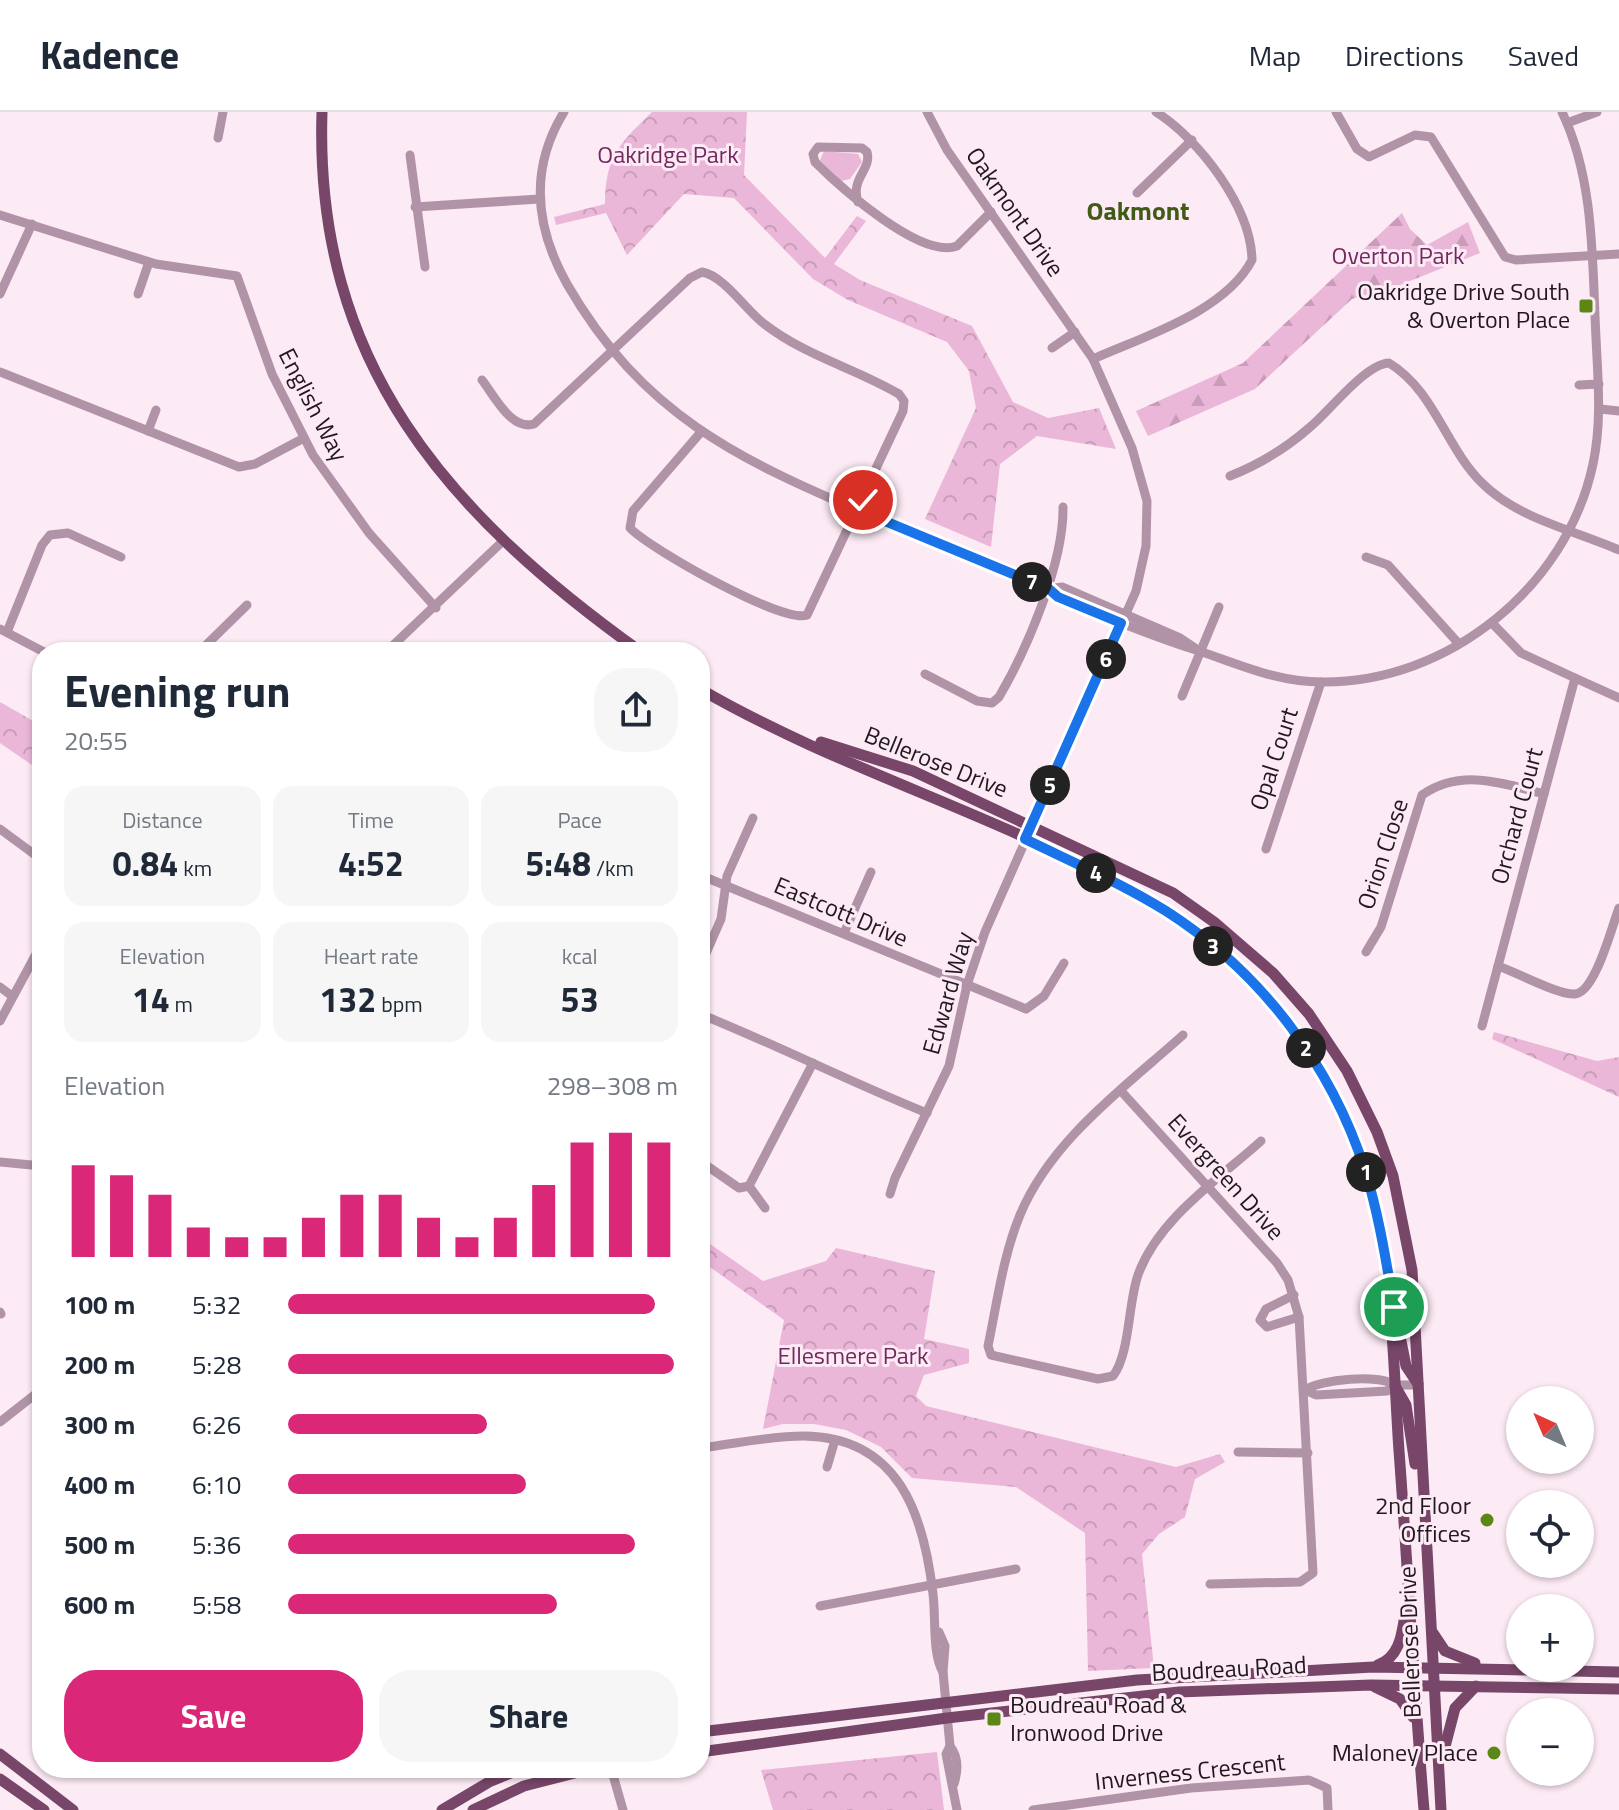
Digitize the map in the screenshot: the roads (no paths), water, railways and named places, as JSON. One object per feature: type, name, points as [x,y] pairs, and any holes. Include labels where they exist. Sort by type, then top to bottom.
[{"type":"main road","points":[[322,112],[320,168],[329,241],[360,340],[395,406],[422,447],[503,541],[574,605],[627,642]]},
{"type":"main road","name":"Bellerose Drive","points":[[710,694],[769,725],[1123,886],[1168,912],[1225,955],[1259,988],[1295,1032],[1340,1106],[1366,1172],[1383,1247],[1424,1810]]},
{"type":"main road","name":"Bellerose Drive","points":[[769,725],[913,771],[1152,880],[1204,914],[1273,973],[1325,1036],[1368,1110],[1400,1199],[1412,1270],[1424,1524],[1431,1570],[1429,1621],[1441,1810]]},
{"type":"main road","points":[[1383,1247],[1406,1366],[1418,1385]]},
{"type":"main road","points":[[1394,1385],[1406,1405],[1424,1524]]},
{"type":"main road","points":[[1373,1667],[1390,1659],[1397,1648],[1409,1592]]},
{"type":"main road","points":[[1429,1621],[1436,1643],[1445,1651],[1464,1661],[1495,1668]]},
{"type":"main road","name":"Boudreau Road","points":[[710,1731],[946,1700],[1137,1680],[1373,1667],[1619,1672]]},
{"type":"main road","points":[[1371,1685],[1403,1702],[1416,1728]]},
{"type":"main road","name":"Boudreau Road","points":[[710,1751],[947,1718],[1179,1692],[1371,1685],[1619,1689]]},
{"type":"main road","points":[[1439,1784],[1452,1716],[1458,1703],[1477,1686]]},
{"type":"main road","points":[[0,1754],[73,1810]]},
{"type":"main road","points":[[442,1810],[499,1778]]},
{"type":"main road","points":[[473,1810],[524,1786],[555,1778]]},
{"type":"main road","points":[[0,1779],[44,1810]]},
{"type":"street","points":[[218,138],[223,112]]},
{"type":"street","points":[[564,112],[544,156],[539,199],[545,234],[560,270],[612,348],[663,402],[701,432],[776,476],[1049,589],[1058,597],[1123,618],[1251,672],[1321,682],[1398,670],[1459,644],[1492,623],[1539,576],[1569,530],[1592,467],[1600,409],[1591,255],[1581,165],[1562,112]]},
{"type":"street","name":"Oakmont Drive","points":[[927,112],[947,150],[1093,359],[1132,448],[1147,501],[1148,522],[1142,570],[1025,839]]},
{"type":"street","points":[[1093,359],[1193,314],[1218,296],[1250,264],[1250,248],[1230,195],[1208,158],[1192,140],[1156,112]]},
{"type":"street","points":[[1336,112],[1357,149],[1366,156],[1374,156],[1419,134],[1431,137],[1505,257],[1516,260],[1619,254]]},
{"type":"street","points":[[1567,123],[1597,112]]},
{"type":"street","points":[[1137,193],[1192,140]]},
{"type":"street","points":[[858,202],[855,187],[869,159],[867,152],[862,148],[818,147],[813,154],[815,162],[858,202],[897,229],[947,249],[957,246],[991,212]]},
{"type":"street","points":[[410,155],[425,267]]},
{"type":"street","points":[[415,207],[539,199]]},
{"type":"street","name":"English Way","points":[[0,215],[149,262],[230,273],[240,279],[266,360],[304,438],[369,533],[436,608]]},
{"type":"street","points":[[0,294],[32,224]]},
{"type":"street","points":[[138,294],[149,262]]},
{"type":"street","points":[[482,380],[515,422],[530,425],[690,278],[707,273],[751,313],[791,343],[895,391],[903,397],[903,411],[814,607],[804,616],[789,615],[705,577],[638,536],[629,522],[633,511],[701,432]]},
{"type":"street","points":[[1052,348],[1075,332]]},
{"type":"street","points":[[1230,476],[1254,466],[1300,436],[1372,369],[1389,363],[1430,405],[1461,456],[1482,483],[1518,508],[1619,550]]},
{"type":"street","points":[[0,372],[244,467],[304,438]]},
{"type":"street","points":[[1579,385],[1599,384]]},
{"type":"street","points":[[1600,409],[1619,411]]},
{"type":"street","points":[[148,431],[156,410]]},
{"type":"street","points":[[925,674],[977,701],[995,701],[1049,589],[1063,529],[1063,507]]},
{"type":"street","points":[[32,646],[4,631],[50,535],[68,533],[121,557]]},
{"type":"street","points":[[397,642],[503,541]]},
{"type":"street","points":[[1366,557],[1388,565],[1459,644]]},
{"type":"street","points":[[209,642],[247,605]]},
{"type":"street","points":[[1182,696],[1219,607]]},
{"type":"street","points":[[1492,623],[1521,653],[1619,698]]},
{"type":"street","name":"Orchard Court","points":[[1482,1026],[1575,678]]},
{"type":"street","name":"Opal Court","points":[[1266,849],[1321,682]]},
{"type":"street","name":"Orion Close","points":[[1366,952],[1381,927],[1418,801],[1424,793],[1473,778],[1544,794]]},
{"type":"street","points":[[710,946],[718,929],[727,876],[753,818]]},
{"type":"street","points":[[0,829],[32,853]]},
{"type":"street","name":"Edward Way","points":[[890,1194],[949,1066],[967,985],[985,932],[1025,839]]},
{"type":"street","points":[[844,933],[871,872]]},
{"type":"street","name":"Eastcott Drive","points":[[710,879],[1029,1009],[1044,996],[1064,963]]},
{"type":"street","points":[[1498,966],[1570,993],[1583,991],[1592,981],[1619,908]]},
{"type":"street","points":[[0,1021],[32,961]]},
{"type":"street","points":[[0,987],[12,996]]},
{"type":"street","points":[[710,1018],[927,1113]]},
{"type":"street","points":[[1183,1035],[1064,1145],[1025,1204],[1007,1258],[988,1346],[991,1355],[1098,1379],[1113,1376],[1120,1362],[1142,1265],[1165,1229],[1261,1141]]},
{"type":"street","points":[[749,1186],[813,1063]]},
{"type":"street","name":"Evergreen Drive","points":[[1121,1091],[1277,1263],[1294,1295],[1299,1317],[1314,1566],[1310,1578],[1300,1582],[1210,1584]]},
{"type":"street","points":[[0,1162],[32,1165]]},
{"type":"street","points":[[710,1168],[739,1188],[749,1186]]},
{"type":"street","points":[[749,1186],[765,1208]]},
{"type":"street","points":[[1294,1295],[1263,1311],[1260,1322],[1269,1327],[1299,1317]]},
{"type":"street","points":[[1305,1390],[1315,1383],[1382,1379],[1394,1385],[1418,1385]]},
{"type":"street","points":[[0,1422],[32,1397]]},
{"type":"street","points":[[710,1447],[794,1436],[835,1440],[868,1453],[904,1488],[922,1526],[932,1584],[938,1629],[937,1663],[943,1672],[950,1746],[946,1754],[957,1810]]},
{"type":"street","points":[[827,1467],[835,1440]]},
{"type":"street","points":[[1238,1452],[1308,1453]]},
{"type":"street","points":[[820,1606],[1016,1569]]},
{"type":"street","points":[[614,1778],[623,1810]]},
{"type":"street","name":"Inverness Crescent","points":[[1033,1810],[1191,1788],[1309,1780],[1327,1788],[1328,1810]]},
{"type":"place","name":"Oakridge Drive South & Overton Place","points":[[1586,306]]},
{"type":"place","name":"2nd Floor Offices","points":[[1487,1520]]},
{"type":"place","name":"Boudreau Road & Ironwood Drive","points":[[994,1719]]},
{"type":"place","name":"Maloney Place","points":[[1494,1753]]},
{"type":"district","name":"Oakmont","points":[[1138,211]]},
{"type":"park label","name":"Oakridge Park","points":[[668,155]]},
{"type":"park label","name":"Overton Park","points":[[1398,256]]},
{"type":"park label","name":"Ellesmere Park","points":[[853,1356]]}]
